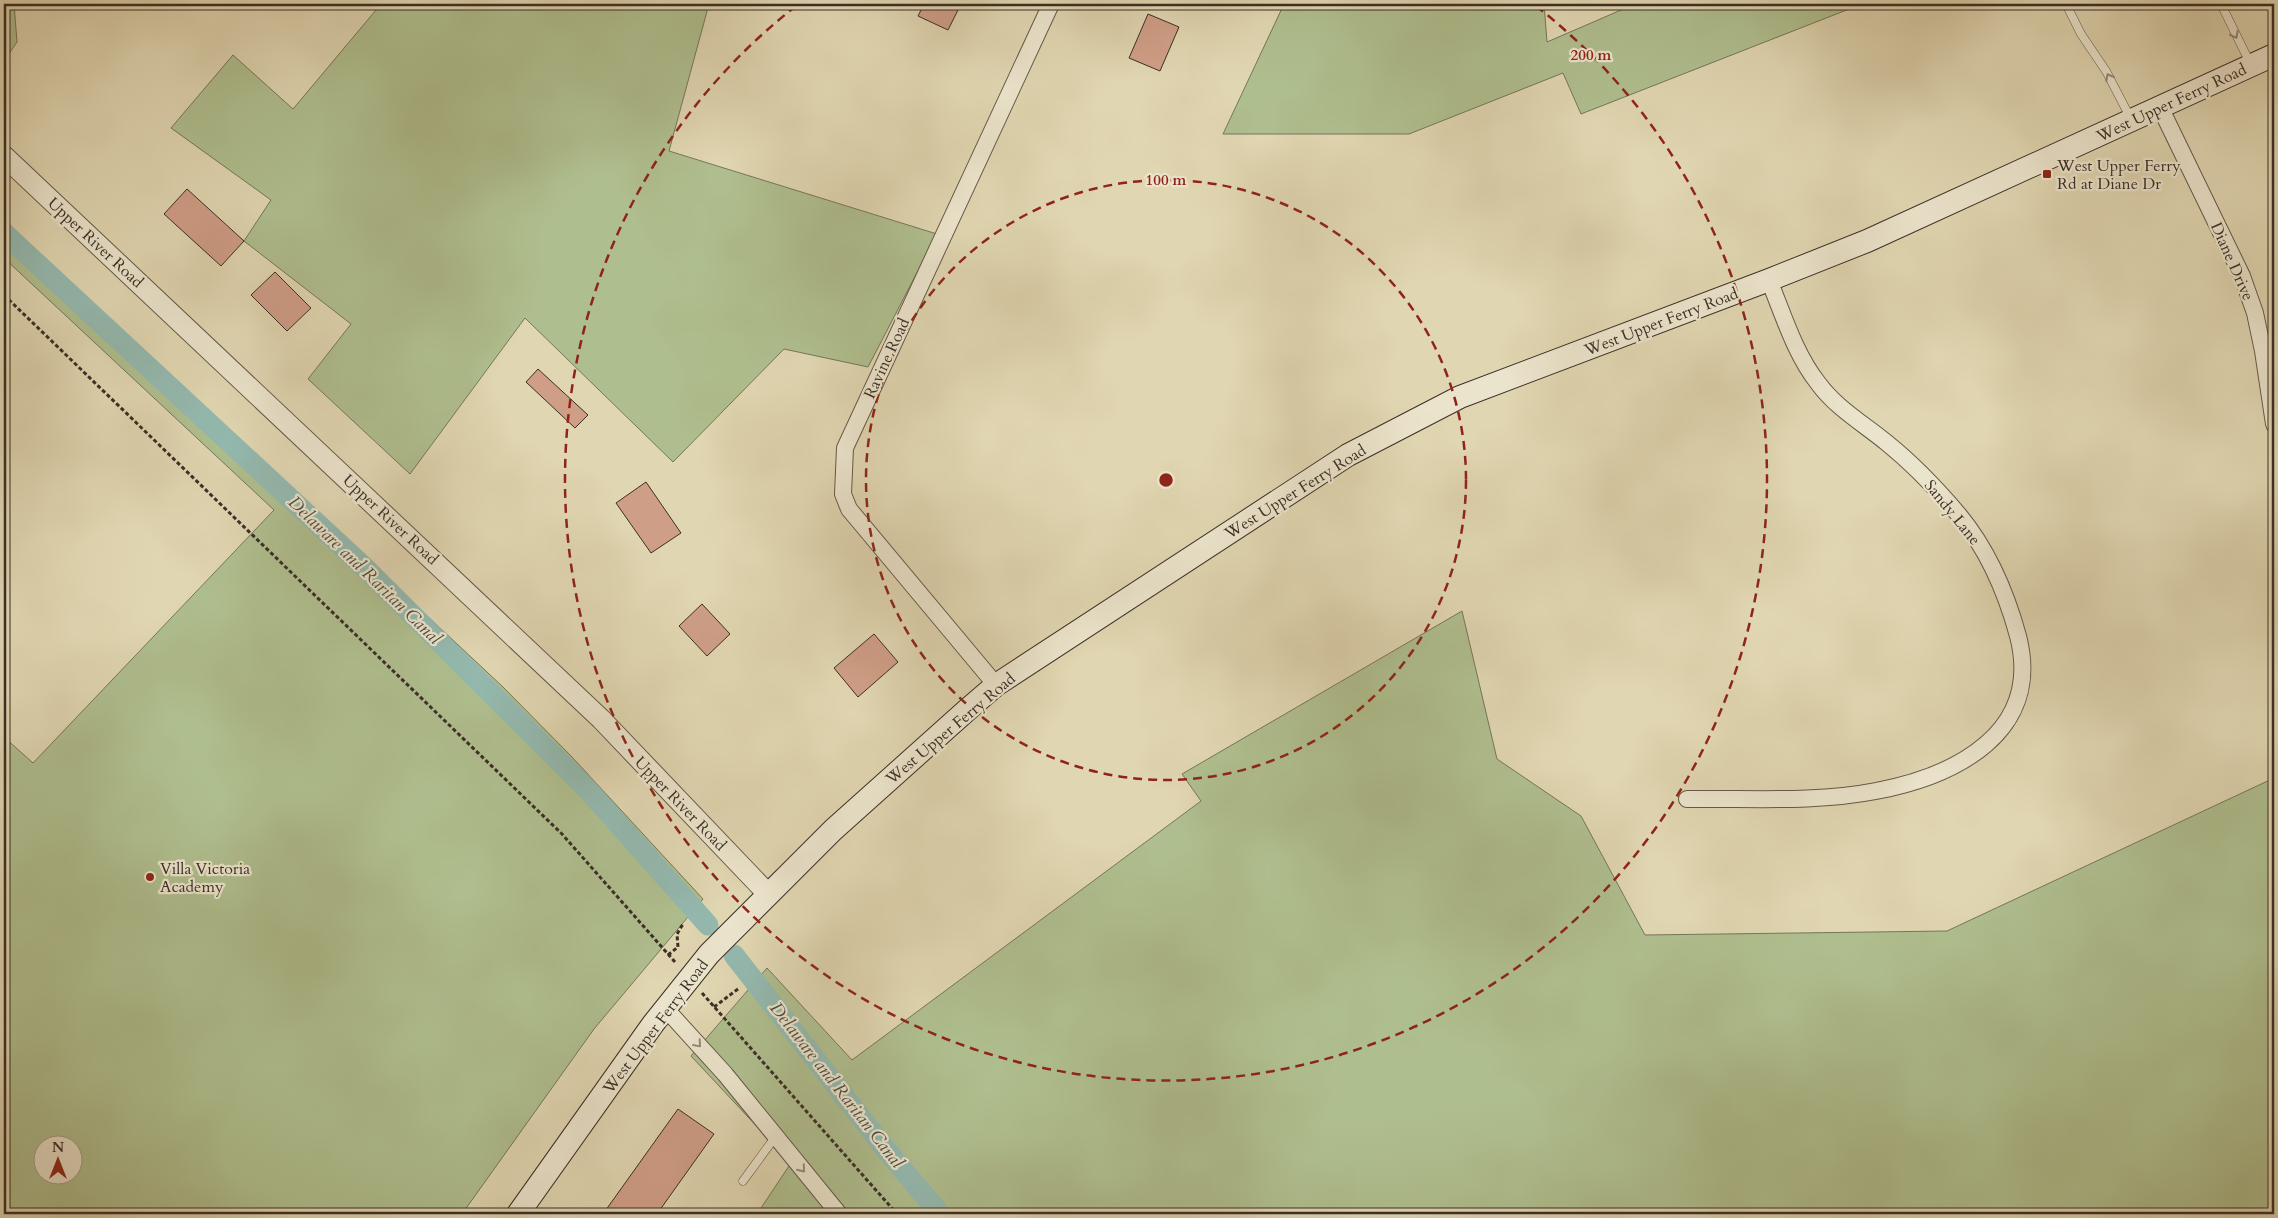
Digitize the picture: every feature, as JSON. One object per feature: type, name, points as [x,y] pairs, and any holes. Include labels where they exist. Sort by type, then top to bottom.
[{"type":"main road","name":"West Upper Ferry Road","points":[[518,1214],[665,1008],[709,954],[833,830],[996,685],[1348,455],[1414,419],[1460,397],[1769,280],[1926,215],[2274,55]]},
{"type":"street","name":"Ravine Road","points":[[996,685],[849,509],[843,494],[844,448],[1051,4]]},
{"type":"street","name":"Diane Drive","points":[[2160,107],[2242,276],[2259,332],[2274,424]]},
{"type":"street","name":"Upper River Road","points":[[4,156],[601,719],[768,894]]},
{"type":"street","name":"Sandy Lane","points":[[1687,799],[1833,796],[1876,791],[1912,782],[1947,768],[1982,749],[2004,727],[2012,714],[2020,694],[2023,670],[2021,648],[2011,610],[1997,575],[1978,541],[1926,479],[1889,445],[1837,404],[1818,383],[1801,357],[1769,280]]},
{"type":"street","points":[[665,1008],[713,1061],[839,1214]]},
{"type":"lane","points":[[2066,4],[2081,34],[2106,71],[2132,120]]},
{"type":"lane","points":[[2221,4],[2251,66]]},
{"type":"lane","points":[[743,1180],[776,1136]]},
{"type":"path","points":[[4,295],[562,834],[679,966]]},
{"type":"path","points":[[678,947],[677,934],[684,924]]},
{"type":"path","points":[[668,955],[678,947],[684,947]]},
{"type":"path","points":[[696,986],[897,1214]]},
{"type":"path","points":[[714,1007],[738,989]]},
{"type":"green space","points":[[4,4],[14,4],[17,42],[4,61]]},
{"type":"green space","points":[[381,4],[709,4],[669,151],[937,234],[868,367],[784,349],[673,462],[525,318],[410,474],[308,379],[351,324],[244,241],[271,200],[171,128],[233,55],[293,109]]},
{"type":"green space","points":[[1284,4],[1544,4],[1547,42],[1635,4],[1862,4],[1581,114],[1563,73],[1409,134],[1223,134]]},
{"type":"green space","points":[[4,220],[503,687],[572,757],[703,899],[594,1029],[462,1214],[4,1214],[4,737],[33,763],[274,510],[4,258]]},
{"type":"green space","points":[[1462,611],[1497,759],[1581,816],[1645,935],[1947,931],[2274,778],[2274,1214],[757,1214],[791,1163],[691,1056],[767,968],[852,1060],[1201,801],[1182,774]]},
{"type":"building","points":[[924,4],[961,4],[948,30],[918,16]]},
{"type":"building","points":[[1148,14],[1179,27],[1160,71],[1129,58]]},
{"type":"building","points":[[187,189],[244,241],[221,266],[164,214]]},
{"type":"building","points":[[275,272],[311,308],[287,331],[251,295]]},
{"type":"building","points":[[538,369],[588,415],[575,428],[526,382]]},
{"type":"building","points":[[646,482],[681,533],[651,553],[616,503]]},
{"type":"building","points":[[702,604],[730,634],[707,656],[679,626]]},
{"type":"building","points":[[874,634],[898,662],[858,697],[834,668]]},
{"type":"building","points":[[678,1109],[714,1134],[657,1214],[603,1214]]},
{"type":"waterway","name":"Delaware and Raritan Canal","points":[[4,233],[364,567],[589,791],[708,925]]},
{"type":"waterway","name":"Delaware and Raritan Canal","points":[[734,955],[883,1146],[940,1214]]},
{"type":"place","name":"West Upper Ferry Rd at Diane Dr","points":[[2047,174]]},
{"type":"place","name":"Villa Victoria Academy","points":[[150,877]]}]
